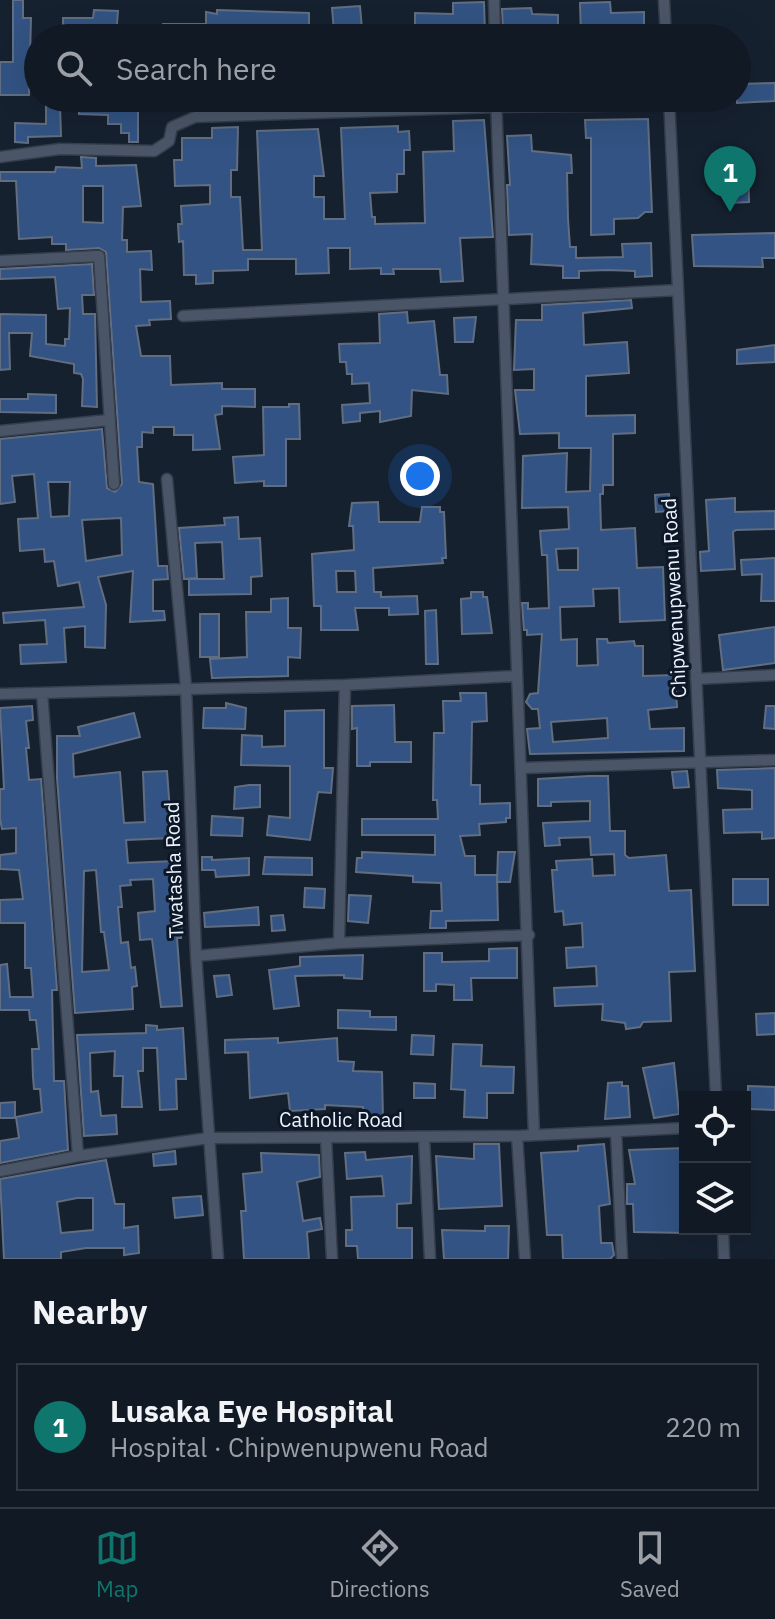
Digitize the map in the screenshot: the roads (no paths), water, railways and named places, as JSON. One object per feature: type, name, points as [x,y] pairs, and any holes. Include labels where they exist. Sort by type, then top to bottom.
[{"type":"street","points":[[494,0],[495,24]]},
{"type":"street","points":[[664,0],[665,24]]},
{"type":"street","points":[[0,157],[60,149],[154,151],[169,141],[172,127],[195,117],[295,112]]},
{"type":"street","points":[[496,112],[534,1135]]},
{"type":"street","name":"Chipwenupwenu Road","points":[[670,112],[716,1091]]},
{"type":"street","points":[[0,261],[99,256],[114,484]]},
{"type":"street","points":[[183,316],[678,290]]},
{"type":"street","points":[[0,431],[109,420]]},
{"type":"street","name":"Twatasha Road","points":[[167,479],[186,687],[196,956],[218,1259]]},
{"type":"street","points":[[696,679],[775,675]]},
{"type":"street","points":[[0,694],[345,685],[516,676]]},
{"type":"street","points":[[339,943],[345,685]]},
{"type":"street","points":[[42,693],[78,1156]]},
{"type":"street","points":[[522,768],[775,760]]},
{"type":"street","points":[[196,956],[339,943],[529,935]]},
{"type":"street","name":"Catholic Road","points":[[0,1171],[78,1156],[209,1138],[517,1136],[679,1128]]},
{"type":"street","points":[[616,1132],[622,1259]]},
{"type":"street","points":[[517,1136],[525,1259]]},
{"type":"street","points":[[424,1137],[430,1259]]},
{"type":"street","points":[[326,1138],[332,1259]]},
{"type":"street","points":[[723,1235],[724,1259]]},
{"type":"place","name":"Lusaka Eye Hospital","points":[[730,212]]}]
